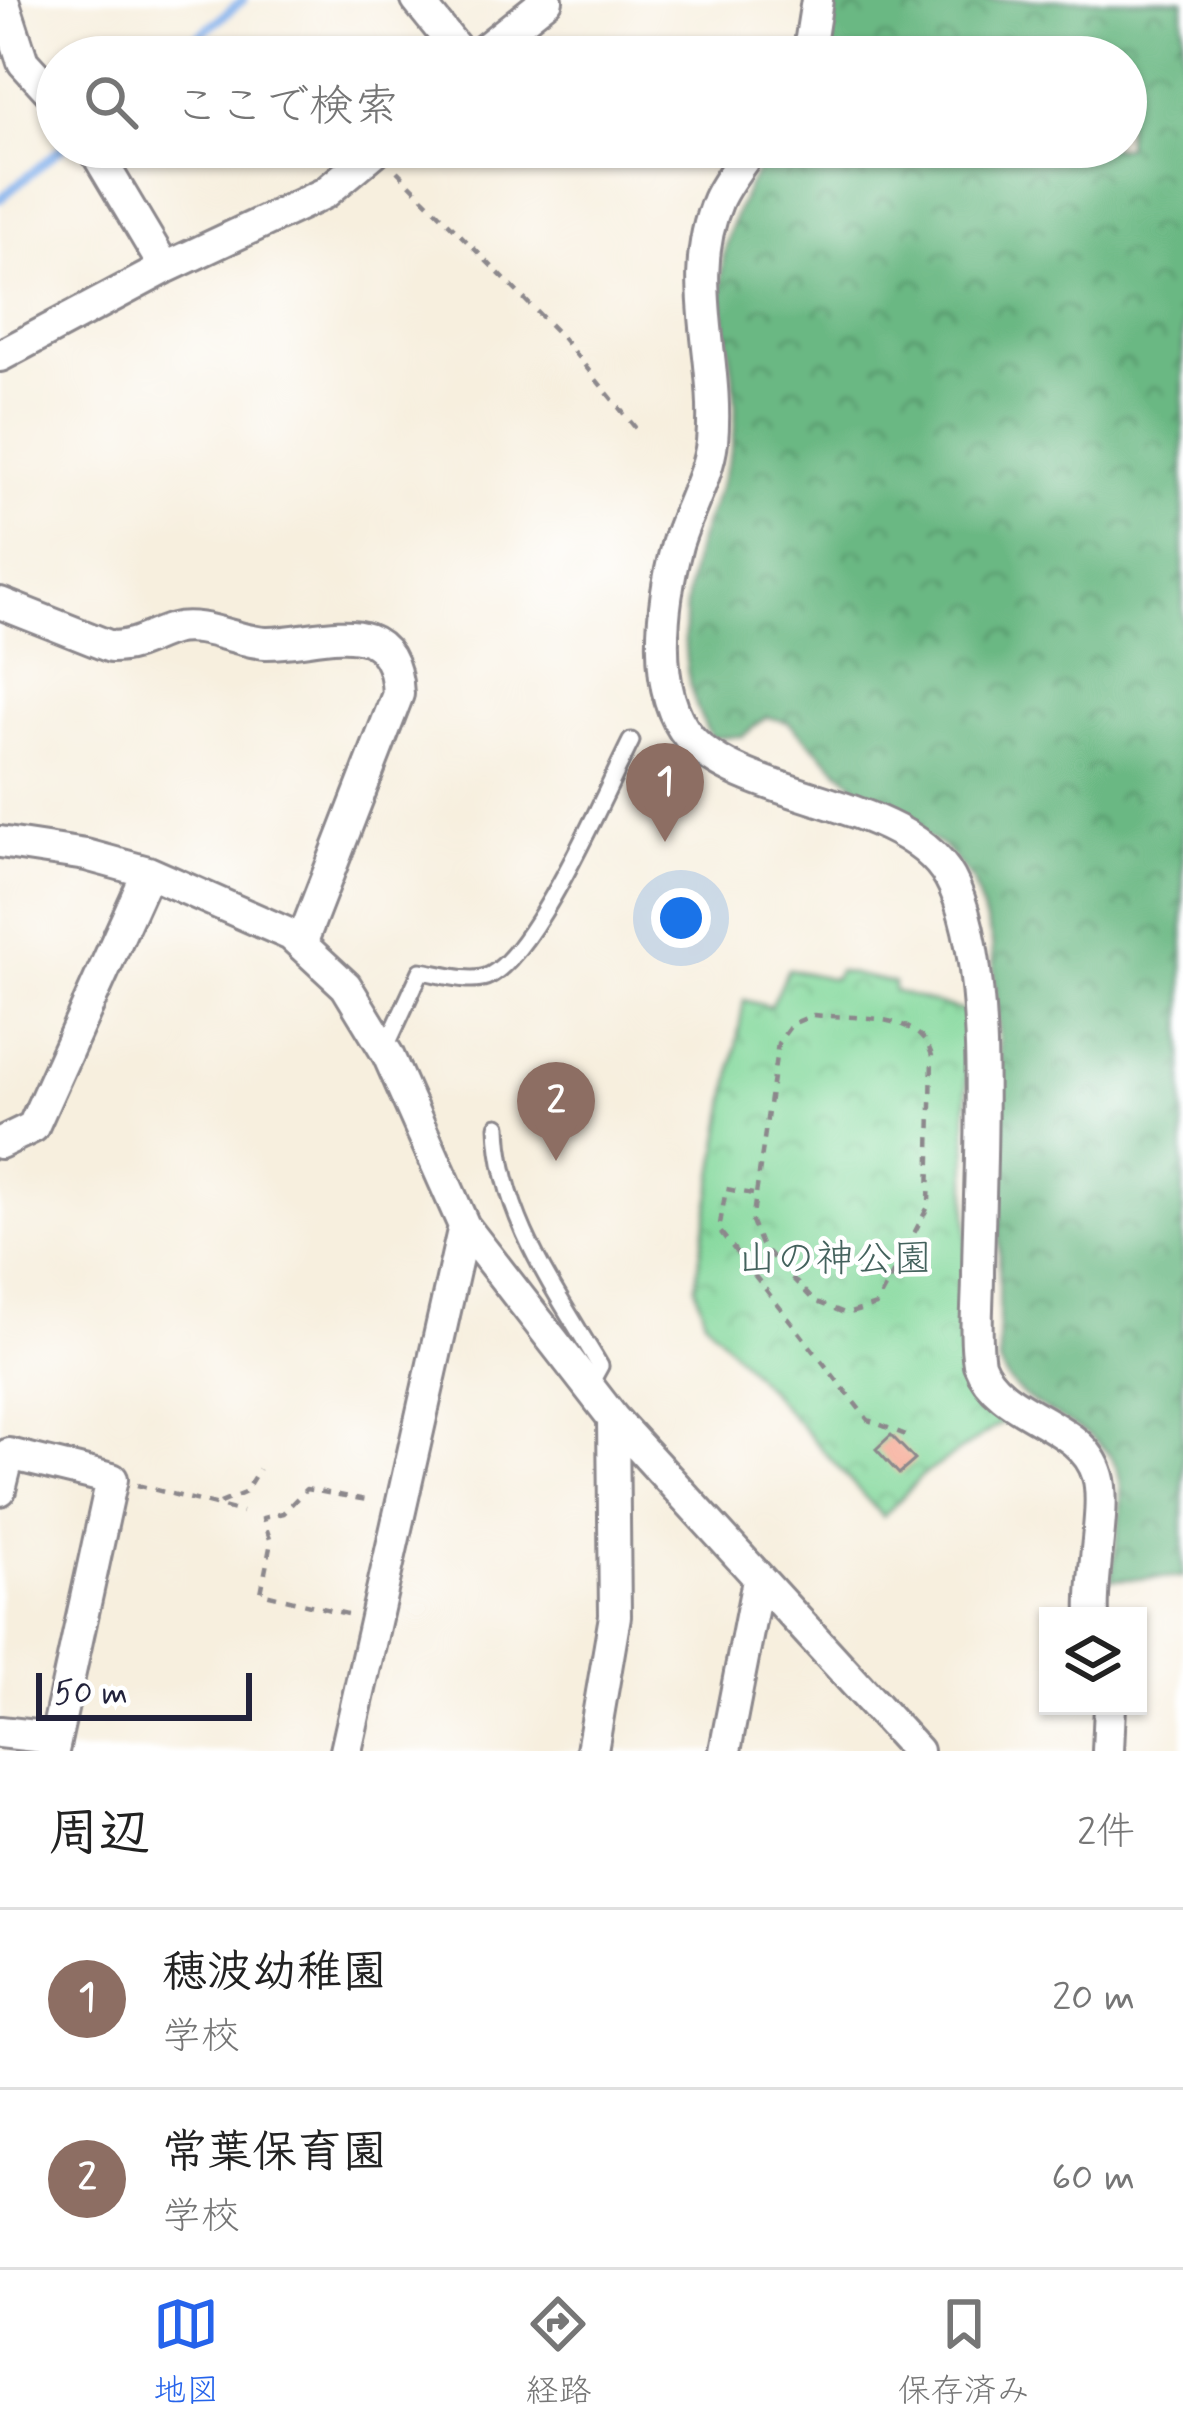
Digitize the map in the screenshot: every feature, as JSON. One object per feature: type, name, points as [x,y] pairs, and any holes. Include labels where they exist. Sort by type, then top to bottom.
[{"type":"street","points":[[3,0],[23,62],[36,77]]},
{"type":"street","points":[[417,0],[446,36]]},
{"type":"street","points":[[502,36],[547,0]]},
{"type":"street","points":[[811,36],[817,0]]},
{"type":"street","points":[[105,168],[165,268]]},
{"type":"street","points":[[0,356],[165,268],[326,193],[356,168]]},
{"type":"street","points":[[739,168],[718,200],[701,262],[702,309],[713,359],[712,446],[676,548],[665,620],[674,713],[692,740],[726,766],[867,817],[922,848],[953,882],[971,942],[980,1065],[979,1364],[993,1388],[1086,1451],[1100,1479],[1090,1582],[1092,1607]]},
{"type":"street","points":[[0,603],[111,647],[130,647],[181,628],[267,643],[333,632],[372,640],[382,649],[393,666],[398,694],[301,944]]},
{"type":"street","points":[[0,842],[86,855],[148,872],[301,944],[346,986],[385,1050],[464,1226],[613,1418],[917,1751]]},
{"type":"street","points":[[0,1143],[33,1126],[148,872]]},
{"type":"street","points":[[346,1751],[464,1226]]},
{"type":"street","points":[[592,1751],[615,1616],[613,1418]]},
{"type":"street","points":[[0,1490],[9,1454],[112,1479],[53,1744],[0,1732]]},
{"type":"street","points":[[725,1751],[758,1580]]},
{"type":"street","points":[[1108,1751],[1110,1715]]},
{"type":"lane","points":[[385,1050],[422,971],[481,980],[504,968],[547,907],[631,741]]},
{"type":"lane","points":[[498,1126],[499,1165],[507,1190],[537,1258],[600,1366],[589,1386]]},
{"type":"path","points":[[397,168],[560,335],[638,431]]},
{"type":"path","points":[[813,1015],[902,1023],[921,1034],[932,1056],[929,1205],[876,1305],[847,1314],[814,1301],[755,1235],[753,1194],[783,1031],[813,1015]]},
{"type":"path","points":[[753,1194],[726,1189],[719,1230],[868,1420],[906,1435]]},
{"type":"path","points":[[214,1504],[244,1493],[259,1468]]},
{"type":"path","points":[[112,1479],[242,1512]]},
{"type":"path","points":[[376,1620],[261,1593],[271,1541],[263,1518],[283,1513],[313,1488],[401,1507]]},
{"type":"green space","points":[[837,0],[1183,0],[1183,1577],[1111,1580],[1121,1500],[1111,1457],[1080,1429],[1024,1395],[999,1363],[1000,1064],[992,941],[973,881],[943,846],[888,816],[788,722],[766,717],[743,736],[712,738],[692,693],[685,643],[698,543],[735,430],[722,266],[732,224],[760,168],[1147,168],[1147,36],[831,36]]},
{"type":"green space","name":"山の神公園","points":[[788,969],[834,979],[838,971],[894,983],[894,991],[966,1012],[968,1358],[1010,1417],[921,1477],[883,1517],[705,1320],[695,1286],[744,1000],[770,1007]]},
{"type":"building","points":[[891,1435],[915,1460],[899,1474],[876,1449]]},
{"type":"waterway","points":[[199,36],[243,0]]},
{"type":"waterway","points":[[0,199],[38,168]]},
{"type":"place","name":"穂波幼稚園","points":[[665,842]]},
{"type":"place","name":"常葉保育園","points":[[556,1161]]}]
